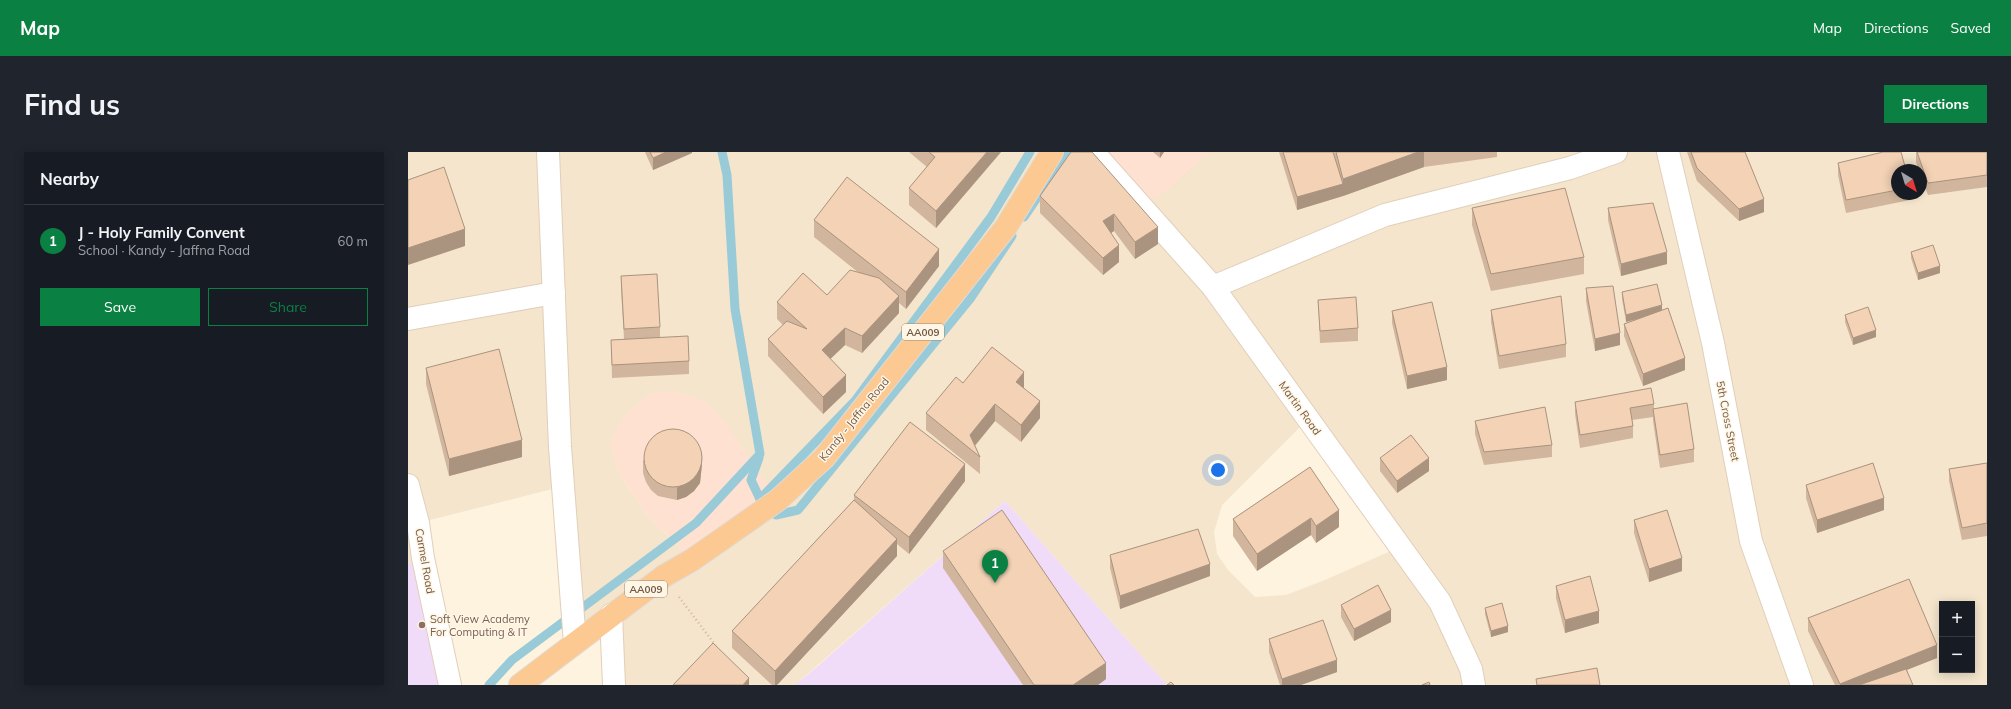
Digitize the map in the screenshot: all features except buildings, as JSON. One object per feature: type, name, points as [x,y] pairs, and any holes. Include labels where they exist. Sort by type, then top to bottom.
[{"type":"highway","name":"Kandy - Jaffna Road","points":[[520,685],[664,576],[692,560],[778,500],[824,458],[1006,227],[1052,152]]},
{"type":"street","points":[[548,152],[560,447],[574,643]]},
{"type":"street","name":"Martin Road","points":[[1092,152],[1213,287],[1440,602],[1471,669],[1474,685]]},
{"type":"street","points":[[1213,287],[1385,215],[1570,168],[1616,152]]},
{"type":"street","name":"5th Cross Street","points":[[1668,152],[1713,343],[1751,541],[1802,685]]},
{"type":"street","points":[[408,319],[554,293]]},
{"type":"street","name":"Carmel Road","points":[[408,484],[418,523],[423,558],[450,685]]},
{"type":"street","points":[[611,615],[614,685]]},
{"type":"path","points":[[664,576],[716,647]]},
{"type":"shaded area","points":[[408,152],[1093,152],[1193,166],[1209,152],[1987,152],[1987,685],[1167,685],[1005,501],[795,685],[614,685],[611,615],[575,643],[564,486],[418,523],[423,558],[408,564]],"holes":[[[1308,419],[1400,547],[1325,580],[1286,595],[1255,597],[1228,570],[1217,554],[1214,532],[1222,505]],[[617,471],[692,560],[647,515]]]},
{"type":"shaded area","points":[[1093,152],[1209,152],[1168,190],[1141,206]]},
{"type":"shaded area","points":[[671,391],[690,395],[707,403],[724,421],[778,500],[692,560],[647,515],[617,471],[610,441],[622,419],[649,394]]},
{"type":"shaded area","points":[[1005,501],[1167,685],[795,685],[819,665]]},
{"type":"shaded area","name":"Soft View Academy For Computing & IT","points":[[423,558],[450,685],[408,685],[408,564]]},
{"type":"waterway","points":[[489,685],[512,660],[696,523],[760,454],[735,309],[727,175],[722,152]]},
{"type":"waterway","points":[[760,499],[855,401],[991,217],[1030,152]]},
{"type":"waterway","points":[[1024,217],[1068,152]]},
{"type":"waterway","points":[[759,458],[751,480],[760,499],[776,515],[798,510],[970,299],[1012,236]]},
{"type":"place","name":"J - Holy Family Convent","points":[[995,583]]},
{"type":"place","name":"Soft View Academy For Computing & IT","points":[[422,625]]}]
